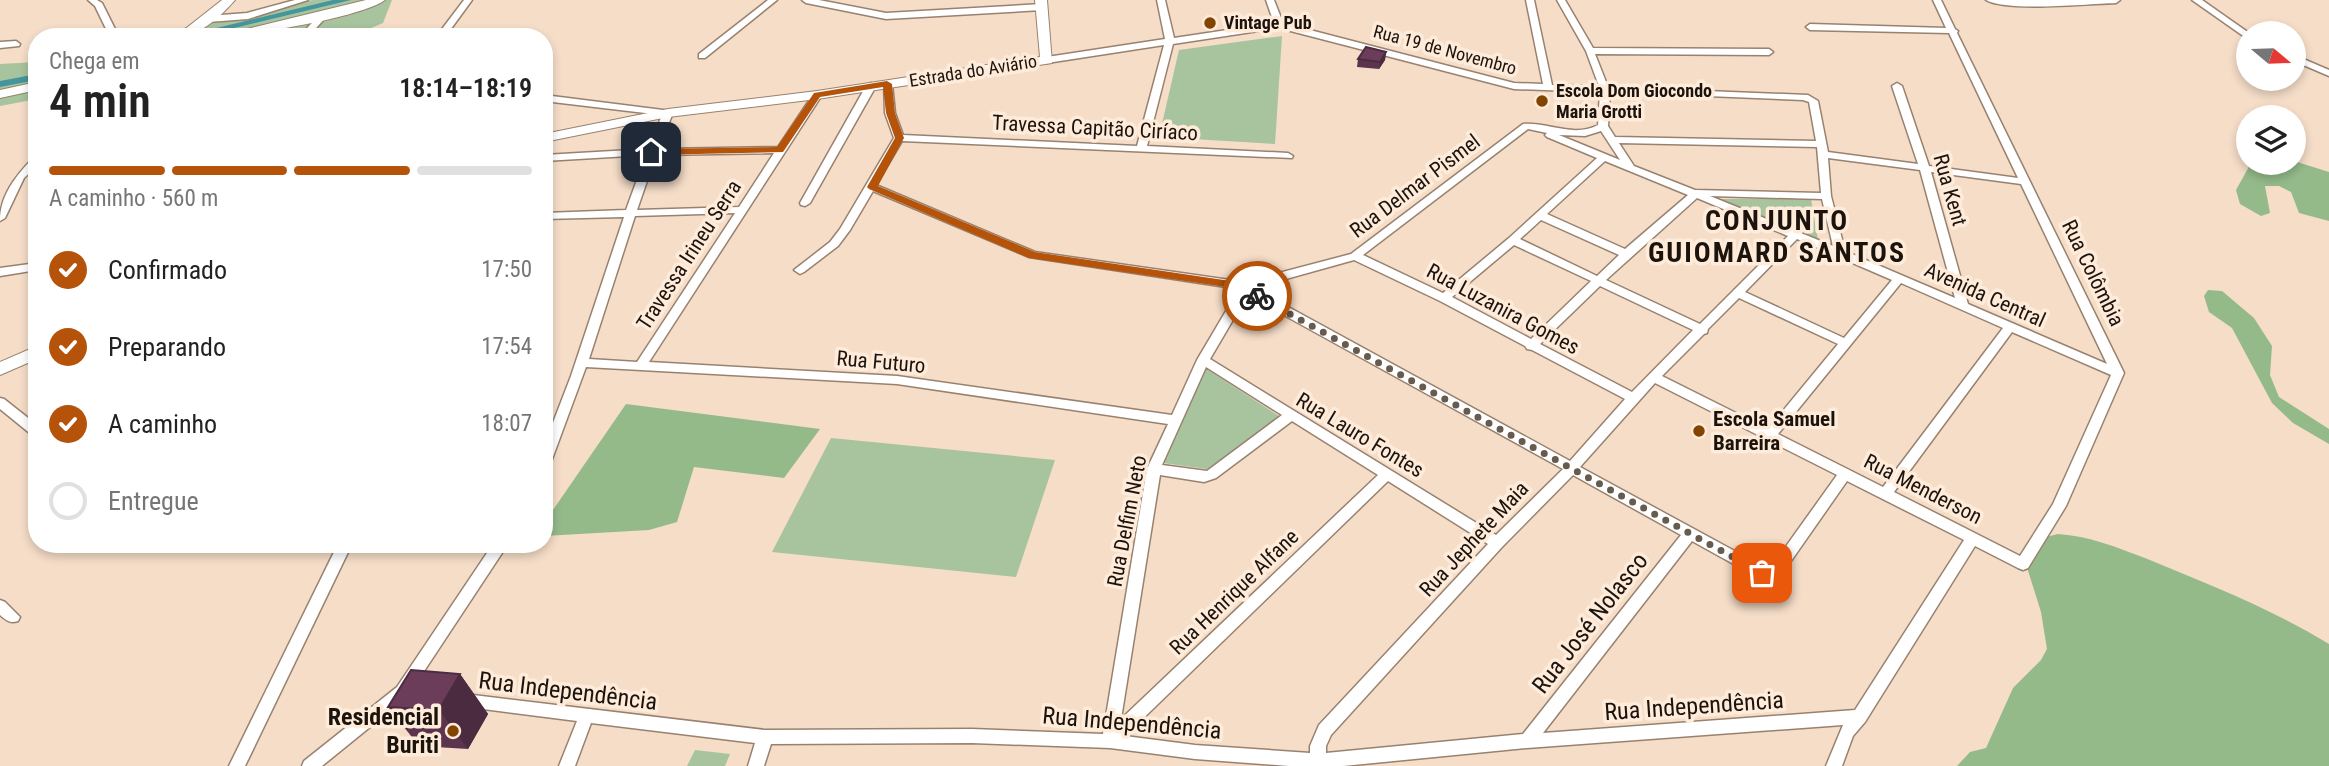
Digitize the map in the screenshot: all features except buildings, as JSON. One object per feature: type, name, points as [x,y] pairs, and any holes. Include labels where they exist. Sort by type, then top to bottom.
[{"type":"street","points":[[92,0],[99,5],[110,28]]},
{"type":"street","points":[[194,28],[229,0]]},
{"type":"street","points":[[208,19],[248,16],[304,0]]},
{"type":"street","points":[[264,28],[323,16],[379,0]]},
{"type":"street","points":[[447,28],[468,0]]},
{"type":"street","points":[[702,56],[773,0]]},
{"type":"street","points":[[806,0],[886,16],[1042,4],[1047,60]]},
{"type":"street","points":[[843,6],[852,0]]},
{"type":"street","points":[[955,0],[955,12]]},
{"type":"street","points":[[1141,150],[1170,39],[1161,0]]},
{"type":"street","points":[[1270,0],[1279,25]]},
{"type":"street","points":[[1530,0],[1548,88]]},
{"type":"street","points":[[1562,0],[1590,51],[1605,91],[1603,126],[1631,167]]},
{"type":"street","name":"Rua Colômbia","points":[[1937,0],[2118,373]]},
{"type":"street","points":[[1990,0],[2002,4],[2116,0]]},
{"type":"street","points":[[2196,0],[2236,28]]},
{"type":"street","points":[[312,28],[323,16]]},
{"type":"street","name":"Estrada do Aviário","points":[[553,136],[668,113],[817,95],[1170,39],[1279,25]]},
{"type":"street","name":"Rua 19 de Novembro","points":[[1279,25],[1432,62],[1492,82],[1605,91],[1800,96],[1813,101]]},
{"type":"street","points":[[1810,27],[1954,31]]},
{"type":"street","points":[[0,45],[16,44]]},
{"type":"street","points":[[1590,51],[1769,52]]},
{"type":"street","points":[[2306,63],[2329,73]]},
{"type":"street","points":[[800,270],[834,244],[872,187],[899,138],[890,113],[887,84]]},
{"type":"street","points":[[805,203],[871,86]]},
{"type":"street","name":"Rua Kent","points":[[1897,86],[1925,169],[1964,307]]},
{"type":"street","points":[[0,94],[28,88]]},
{"type":"street","points":[[0,100],[28,95]]},
{"type":"street","name":"Travessa Irineu Serra","points":[[641,365],[817,95]]},
{"type":"street","points":[[553,99],[668,113],[629,213],[582,363],[553,439]]},
{"type":"street","points":[[1813,101],[1822,149],[1826,196],[1840,253]]},
{"type":"street","name":"Avenida Central","points":[[1527,126],[1577,140],[1603,156],[1840,253],[2118,373]]},
{"type":"street","name":"Rua Delmar Pismel","points":[[1244,289],[1355,256],[1527,126]]},
{"type":"street","points":[[1577,140],[1603,126]]},
{"type":"street","name":"Travessa Capitão Ciríaco","points":[[899,138],[1288,156]]},
{"type":"street","points":[[1614,140],[1822,149],[1925,169],[2026,182]]},
{"type":"street","points":[[553,158],[651,152],[779,150]]},
{"type":"street","points":[[1444,298],[1513,240],[1603,156]]},
{"type":"street","points":[[0,218],[20,177],[28,169]]},
{"type":"street","points":[[20,177],[28,175]]},
{"type":"street","points":[[872,187],[1033,255],[1244,289],[1755,570],[1768,574],[1777,570],[1845,474]]},
{"type":"street","points":[[1531,346],[1626,254],[1697,193],[1826,196]]},
{"type":"street","points":[[553,216],[741,210]]},
{"type":"street","points":[[1540,215],[1626,254]]},
{"type":"street","name":"Rua Jephete Maia","points":[[1320,763],[1318,746],[1325,730],[1497,543],[1572,468],[1633,398],[1794,236]]},
{"type":"street","points":[[1513,240],[1703,330]]},
{"type":"street","name":"Rua Luzanira Gomes","points":[[1355,256],[1444,298],[1633,398]]},
{"type":"street","points":[[0,272],[28,267]]},
{"type":"street","points":[[1769,436],[1899,278]]},
{"type":"street","name":"Rua Delfim Neto","points":[[1110,741],[1154,469],[1203,360],[1244,289]]},
{"type":"street","points":[[1739,293],[1845,343]]},
{"type":"street","points":[[1885,493],[2010,327]]},
{"type":"street","points":[[0,369],[28,356]]},
{"type":"street","name":"Rua Lauro Fontes","points":[[1203,360],[1497,543]]},
{"type":"street","name":"Rua Futuro","points":[[582,363],[897,380],[1175,420]]},
{"type":"street","name":"Rua Menderson","points":[[1654,377],[2023,564],[2059,506],[2118,373]]},
{"type":"street","points":[[0,402],[28,425]]},
{"type":"street","points":[[1154,469],[1204,477],[1211,475],[1290,416]]},
{"type":"street","name":"Rua Henrique Alfane","points":[[1110,741],[1387,474]]},
{"type":"street","name":"Rua José Nolasco","points":[[1527,740],[1689,533]]},
{"type":"street","points":[[1834,766],[1847,732],[1973,538]]},
{"type":"street","points":[[237,766],[341,553]]},
{"type":"street","points":[[310,766],[409,693],[495,553]]},
{"type":"street","points":[[0,606],[13,617]]},
{"type":"street","name":"Rua Independência","points":[[455,699],[765,737],[972,736],[1110,741],[1320,763],[1527,740],[1859,717]]},
{"type":"street","points":[[567,766],[586,717]]},
{"type":"street","points":[[756,766],[765,737]]},
{"type":"green space","points":[[313,0],[392,0],[383,23],[371,28],[183,28],[198,19],[212,20]]},
{"type":"green space","points":[[1282,36],[1275,144],[1159,137],[1179,50]]},
{"type":"green space","points":[[28,62],[28,101],[0,106],[0,64]]},
{"type":"green space","points":[[2306,165],[2329,172],[2329,221],[2299,213],[2291,192],[2279,186],[2265,186],[2270,213],[2261,216],[2240,204],[2236,190],[2244,175],[2306,175]]},
{"type":"green space","points":[[1719,199],[1811,199],[1818,240]]},
{"type":"green space","points":[[2208,290],[2222,291],[2254,318],[2272,346],[2270,375],[2279,397],[2329,429],[2329,444],[2293,423],[2272,403],[2232,328],[2209,312],[2204,296]]},
{"type":"green space","points":[[1205,368],[1279,416],[1222,461],[1207,469],[1163,463]]},
{"type":"green space","points":[[626,404],[820,429],[784,478],[694,467],[677,522],[649,530],[553,535],[553,510]]},
{"type":"green space","points":[[831,438],[1055,460],[1016,577],[772,552]]},
{"type":"green space","points":[[2058,534],[2092,540],[2145,558],[2261,608],[2329,644],[2329,766],[1957,766],[1970,752],[1986,748],[2013,688],[2041,660],[2047,649],[2041,612],[2025,561],[2046,537]]},
{"type":"green space","points":[[695,750],[730,754],[725,766],[687,766]]},
{"type":"waterway","points":[[223,28],[346,0]]},
{"type":"waterway","points":[[0,84],[28,79]]},
{"type":"way so far","points":[[1257,296],[1762,573]]},
{"type":"place","name":"Vintage Pub","points":[[1210,23]]},
{"type":"place","name":"Escola Dom Giocondo Maria Grotti","points":[[1542,101]]},
{"type":"place","name":"Escola Samuel Barreira","points":[[1699,431]]},
{"type":"place","name":"Residencial Buriti","points":[[453,731]]},
{"type":"district","name":"CONJUNTO GUIOMARD SANTOS","points":[[1777,236]]},
{"type":"route","points":[[651,152],[779,150],[817,95],[887,84],[890,113],[899,138],[872,187],[1012,249],[1033,255],[1244,286],[1244,291],[1257,296]]}]
